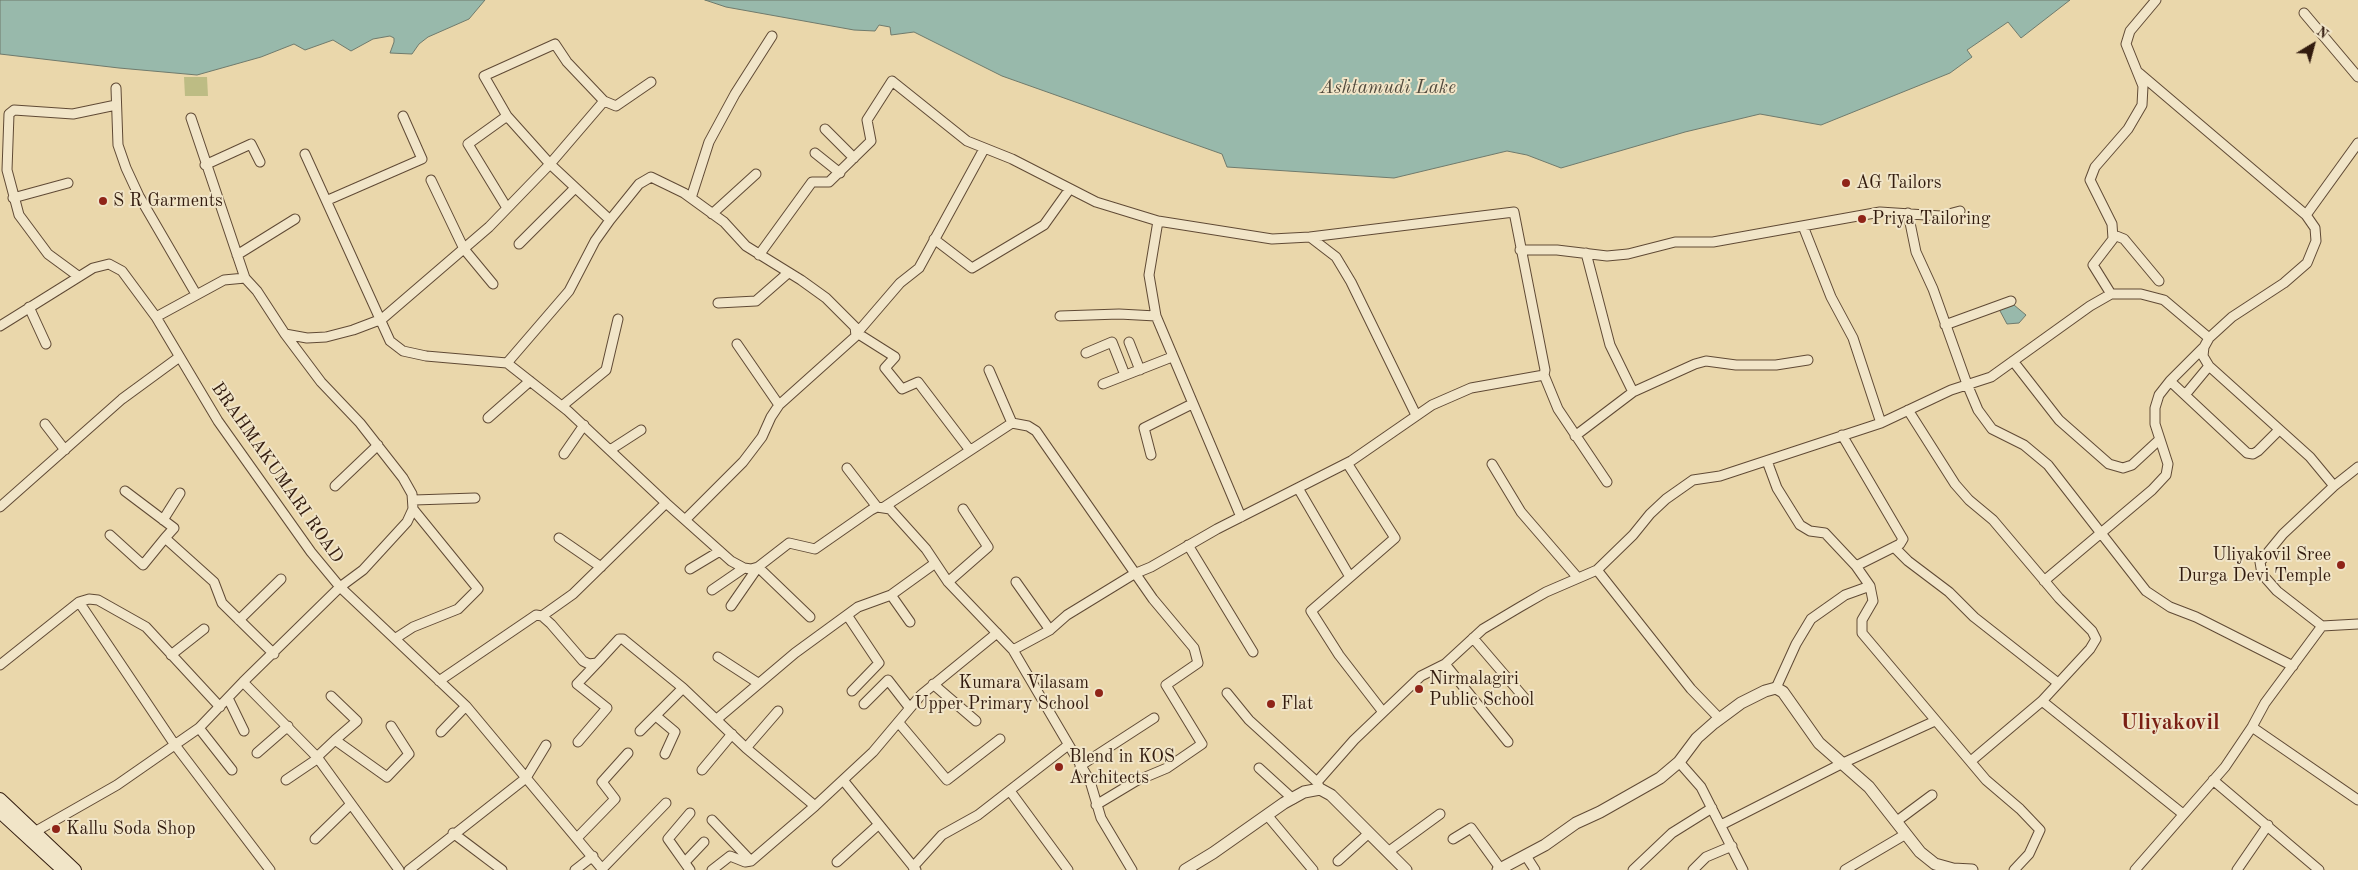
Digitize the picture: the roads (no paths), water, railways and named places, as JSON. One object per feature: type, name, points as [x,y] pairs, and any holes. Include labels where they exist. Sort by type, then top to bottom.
[{"type":"main road","points":[[0,799],[62,870]]},
{"type":"main road","points":[[0,812],[31,834],[75,870]]},
{"type":"street","points":[[2111,294],[2093,265],[2114,235],[2112,224],[2090,180],[2095,167],[2138,113],[2144,95],[2143,86],[2126,44],[2130,30],[2156,0]]},
{"type":"street","points":[[2304,13],[2358,77]]},
{"type":"street","points":[[691,198],[712,135],[735,94],[772,36]]},
{"type":"street","points":[[610,220],[550,164],[507,116],[484,76],[555,44],[567,62],[604,101],[616,106],[651,82]]},
{"type":"street","points":[[2044,581],[2152,490],[2166,475],[2168,464],[2159,440],[2155,408],[2159,395],[2170,381],[2204,347],[2209,338],[2232,318],[2284,282],[2307,263],[2316,241],[2315,228],[2306,215],[2137,72]]},
{"type":"street","points":[[758,255],[812,182],[829,182],[871,141],[868,120],[892,81],[967,141],[1012,160],[1096,202],[1158,221],[1272,239],[1310,237],[1514,212],[1545,370],[1544,376],[1558,409],[1607,482]]},
{"type":"street","points":[[116,88],[118,145],[126,168],[139,196],[196,294]]},
{"type":"street","points":[[285,334],[307,338],[326,337],[353,330],[382,318],[508,208],[550,164],[604,101]]},
{"type":"street","points":[[78,276],[48,254],[19,215],[3,170],[9,114],[11,110],[73,114],[116,105]]},
{"type":"street","points":[[328,200],[422,159],[403,116]]},
{"type":"street","points":[[507,116],[468,144],[508,208]]},
{"type":"street","points":[[191,118],[205,165],[245,278],[257,291],[285,334],[321,382],[378,445],[403,478],[413,505],[478,589],[458,608],[413,627],[396,638]]},
{"type":"street","points":[[825,129],[854,158]]},
{"type":"street","points":[[2306,215],[2358,143]]},
{"type":"street","points":[[205,165],[251,144],[260,162]]},
{"type":"street","points":[[686,520],[743,462],[762,437],[770,418],[779,405],[855,338],[857,333],[900,283],[918,268],[984,149]]},
{"type":"street","points":[[815,153],[840,173]]},
{"type":"street","points":[[306,154],[382,318],[390,341],[403,351],[426,356],[507,363],[584,425],[666,503],[720,551],[744,568]]},
{"type":"street","points":[[2350,154],[2358,160]]},
{"type":"street","points":[[712,214],[756,174]]},
{"type":"street","points":[[507,363],[568,291],[595,241],[610,220],[639,184],[651,177],[691,198],[724,222],[746,246],[826,298],[850,322],[857,333],[895,357],[885,368],[902,389],[918,382],[969,449]]},
{"type":"street","points":[[431,180],[464,248],[493,284]]},
{"type":"street","points":[[13,198],[68,183]]},
{"type":"street","points":[[519,244],[575,188]]},
{"type":"street","points":[[934,239],[972,268],[1044,225],[1069,190]]},
{"type":"street","points":[[1520,250],[1628,254],[1675,242],[1713,242],[1880,212],[1940,216],[1960,212]]},
{"type":"street","points":[[1908,213],[1916,252],[1933,289],[1967,384],[1978,410],[1992,428],[2024,445],[2048,465],[2146,591],[2157,599],[2293,666]]},
{"type":"street","points":[[237,255],[295,219]]},
{"type":"street","points":[[1158,221],[1150,275],[1156,316],[1241,517]]},
{"type":"street","points":[[1803,226],[1831,297],[1853,338],[1881,423]]},
{"type":"street","points":[[2114,235],[2124,239],[2159,281]]},
{"type":"street","points":[[1310,237],[1336,257],[1416,415]]},
{"type":"street","points":[[1586,253],[1610,345],[1633,392]]},
{"type":"street","name":"BRAHMAKUMARI ROAD","points":[[0,326],[78,276],[102,264],[114,265],[122,271],[156,317],[178,358],[218,421],[287,521],[340,587],[466,706],[603,870]]},
{"type":"street","points":[[718,303],[756,301],[788,272]]},
{"type":"street","points":[[156,317],[224,280],[245,278]]},
{"type":"street","points":[[1193,868],[1267,815],[1304,792],[1318,786],[1354,740],[1421,676],[1445,664],[1473,638],[1520,607],[1546,592],[1597,570],[1650,514],[1682,486],[1693,480],[1720,476],[1881,423],[1967,384],[1991,377],[2090,306],[2111,294],[2141,294],[2164,300],[2209,338]]},
{"type":"street","points":[[1945,325],[2011,301]]},
{"type":"street","points":[[29,307],[46,344]]},
{"type":"street","points":[[1060,316],[1119,314],[1156,316]]},
{"type":"street","points":[[562,406],[606,370],[618,319]]},
{"type":"street","points":[[1086,353],[1112,342],[1125,375]]},
{"type":"street","points":[[1129,342],[1140,370]]},
{"type":"street","points":[[737,344],[779,405]]},
{"type":"street","points":[[2204,347],[2204,356],[2209,366],[2310,457],[2334,486]]},
{"type":"street","points":[[1103,384],[1172,357]]},
{"type":"street","points":[[0,507],[122,399],[178,358]]},
{"type":"street","points":[[1575,436],[1633,392],[1695,364],[1706,361],[1736,365],[1776,365],[1808,360]]},
{"type":"street","points":[[2013,361],[2059,420],[2109,464],[2123,468],[2132,465],[2159,440]]},
{"type":"street","points":[[2185,395],[2209,366]]},
{"type":"street","points":[[989,370],[1012,422]]},
{"type":"street","points":[[1013,650],[1050,630],[1067,615],[1134,574],[1151,567],[1188,545],[1347,463],[1432,405],[1471,388],[1544,376]]},
{"type":"street","points":[[488,418],[530,381]]},
{"type":"street","points":[[2170,381],[2251,454],[2258,451],[2279,430]]},
{"type":"street","points":[[1151,455],[1144,428],[1192,404]]},
{"type":"street","points":[[1908,410],[1955,484],[1969,500],[1993,520],[2044,581],[2092,631],[2096,639],[2090,649],[2042,700],[1971,761]]},
{"type":"street","points":[[731,606],[758,567],[788,543],[815,549],[1012,422],[1028,426],[1036,431],[1134,574],[1194,648],[1198,657],[1198,663],[1166,685],[1202,744],[1167,768],[1136,781],[1096,805]]},
{"type":"street","points":[[45,424],[65,450]]},
{"type":"street","points":[[564,454],[584,425]]},
{"type":"street","points":[[610,450],[641,430]]},
{"type":"street","points":[[1842,435],[1902,535],[1902,542],[1856,566]]},
{"type":"street","points":[[336,486],[378,445]]},
{"type":"street","points":[[1767,461],[1777,488],[1800,525],[1810,531],[1825,533],[1856,566],[1870,586],[1873,601],[1862,620],[1862,633],[1986,780],[2020,809],[2040,830],[2028,854],[2014,870]]},
{"type":"street","points":[[1347,463],[1395,538],[1311,611],[1338,654],[1383,712]]},
{"type":"street","points":[[1492,464],[1521,512],[1578,578]]},
{"type":"street","points":[[2358,467],[2334,486],[2283,534],[2260,562],[2262,574],[2277,591],[2322,626],[2358,624]]},
{"type":"street","points":[[847,468],[880,507],[896,514],[926,550],[948,582],[1013,650],[1067,746],[1090,781],[1101,818],[1132,870]]},
{"type":"street","points":[[1298,488],[1350,578]]},
{"type":"street","points":[[110,535],[144,565],[174,528],[125,491]]},
{"type":"street","points":[[163,520],[180,493]]},
{"type":"street","points":[[413,505],[475,498]]},
{"type":"street","points":[[438,681],[532,616],[542,616],[573,594],[666,503]]},
{"type":"street","points":[[31,834],[117,784],[198,728],[340,587],[363,570],[407,522],[413,505]]},
{"type":"street","points":[[948,582],[988,547],[962,509]]},
{"type":"street","points":[[165,538],[214,582],[222,603],[274,654]]},
{"type":"street","points":[[560,538],[600,567]]},
{"type":"street","points":[[1188,545],[1253,652]]},
{"type":"street","points":[[1894,547],[1908,561],[1949,592],[1974,617],[2058,683]]},
{"type":"street","points":[[690,569],[720,551]]},
{"type":"street","points":[[717,719],[758,683],[858,607],[891,596],[934,564]]},
{"type":"street","points":[[712,590],[744,568],[758,567],[810,617]]},
{"type":"street","points":[[1597,570],[1691,689],[1720,719]]},
{"type":"street","points":[[239,620],[281,579]]},
{"type":"street","points":[[1016,582],[1050,630]]},
{"type":"street","points":[[1776,688],[1796,644],[1811,619],[1845,595],[1870,586]]},
{"type":"street","points":[[891,596],[910,622]]},
{"type":"street","points":[[0,665],[79,602],[89,599],[98,600],[146,627],[220,707]]},
{"type":"street","points":[[79,602],[175,745],[270,870]]},
{"type":"street","points":[[847,615],[879,663],[852,691]]},
{"type":"street","points":[[542,616],[583,661],[589,664],[597,663]]},
{"type":"street","points":[[2135,870],[2213,780],[2252,727],[2265,703],[2322,626]]},
{"type":"street","points":[[171,655],[204,629]]},
{"type":"street","points":[[712,870],[730,856],[744,862],[751,861],[815,806],[873,752],[899,723],[909,707],[932,684],[997,633]]},
{"type":"street","points":[[1473,638],[1495,661],[1527,701]]},
{"type":"street","points":[[578,742],[607,708],[577,684],[619,639],[623,639],[682,688],[746,748],[815,806]]},
{"type":"street","points":[[718,658],[758,683]]},
{"type":"street","points":[[1445,664],[1508,742]]},
{"type":"street","points":[[864,704],[888,680],[909,707]]},
{"type":"street","points":[[243,682],[288,726],[317,758],[399,870]]},
{"type":"street","points":[[932,684],[976,721]]},
{"type":"street","points":[[640,731],[682,688]]},
{"type":"street","points":[[1453,839],[1471,828],[1499,869],[1526,856],[1576,823],[1600,812],[1660,778],[1679,762],[1697,738],[1720,719],[1741,703],[1765,691],[1776,688],[1783,692],[1819,743],[1869,787],[1927,859],[1934,864],[1953,870],[1972,870]]},
{"type":"street","points":[[1227,693],[1249,720],[1318,786],[1331,795],[1406,870]]},
{"type":"street","points":[[286,780],[317,758],[357,721],[331,696]]},
{"type":"street","points":[[228,698],[244,731]]},
{"type":"street","points":[[2042,700],[2183,814]]},
{"type":"street","points":[[441,732],[466,706]]},
{"type":"street","points":[[746,748],[778,711]]},
{"type":"street","points":[[656,716],[675,732],[665,754]]},
{"type":"street","points":[[1080,766],[1154,718]]},
{"type":"street","points":[[1721,825],[1843,763],[1935,721]]},
{"type":"street","points":[[899,723],[947,780],[1000,738]]},
{"type":"street","points":[[257,753],[288,726]]},
{"type":"street","points":[[335,740],[387,777],[408,754],[391,726]]},
{"type":"street","points":[[2252,727],[2358,800]]},
{"type":"street","points":[[198,728],[232,770]]},
{"type":"street","points":[[702,770],[732,734]]},
{"type":"street","points":[[409,870],[453,833],[526,778],[546,745]]},
{"type":"street","points":[[843,780],[914,868],[942,835],[978,815],[1067,746]]},
{"type":"street","points":[[577,838],[615,799],[602,782],[628,753]]},
{"type":"street","points":[[1679,762],[1701,787],[1743,870]]},
{"type":"street","points":[[1259,768],[1293,799]]},
{"type":"street","points":[[2213,780],[2268,825],[2313,868]]},
{"type":"street","points":[[1010,791],[1068,870]]},
{"type":"street","points":[[1897,821],[1932,795]]},
{"type":"street","points":[[603,870],[666,803]]},
{"type":"street","points":[[315,839],[351,804]]},
{"type":"street","points":[[1633,870],[1672,833],[1712,808]]},
{"type":"street","points":[[690,813],[668,839],[687,866],[704,842]]},
{"type":"street","points":[[1388,852],[1440,814]]},
{"type":"street","points":[[1267,815],[1313,870]]},
{"type":"street","points":[[712,820],[751,861]]},
{"type":"street","points":[[837,862],[878,825]]},
{"type":"street","points":[[2237,870],[2268,825]]},
{"type":"street","points":[[453,833],[502,870]]},
{"type":"street","points":[[1338,861],[1368,833]]},
{"type":"street","points":[[1845,870],[1906,834]]},
{"type":"street","points":[[1693,870],[1706,857],[1732,846]]},
{"type":"street","points":[[575,870],[593,856]]},
{"type":"street","points":[[1526,856],[1536,870]]},
{"type":"water","points":[[0,0],[485,0],[469,19],[428,37],[419,44],[412,54],[390,53],[394,38],[390,36],[373,39],[351,51],[333,40],[305,50],[294,44],[261,57],[197,75],[0,54]]},
{"type":"water","name":"Ashtamudi Lake","points":[[705,0],[2070,0],[2021,38],[2008,22],[1967,50],[1972,57],[1950,73],[1821,125],[1760,114],[1685,132],[1561,168],[1527,155],[1507,151],[1394,178],[1227,167],[1222,154],[1002,76],[914,32],[891,35],[890,27],[879,25],[875,31],[854,30],[726,7]]},
{"type":"water","points":[[2014,305],[2026,315],[2019,323],[2007,324],[1999,309]]},
{"type":"place","name":"AG Tailors","points":[[1846,183]]},
{"type":"place","name":"S R Garments","points":[[103,201]]},
{"type":"place","name":"Priya Tailoring","points":[[1862,219]]},
{"type":"place","name":"Uliyakovil Sree Durga Devi Temple","points":[[2341,565]]},
{"type":"place","name":"Nirmalagiri Public School","points":[[1419,689]]},
{"type":"place","name":"Kumara Vilasam Upper Primary School","points":[[1099,693]]},
{"type":"place","name":"Flat","points":[[1271,704]]},
{"type":"place","name":"Blend in KOS Architects","points":[[1059,767]]},
{"type":"place","name":"Kallu Soda Shop","points":[[56,829]]},
{"type":"district","name":"Uliyakovil","points":[[2170,723]]}]
